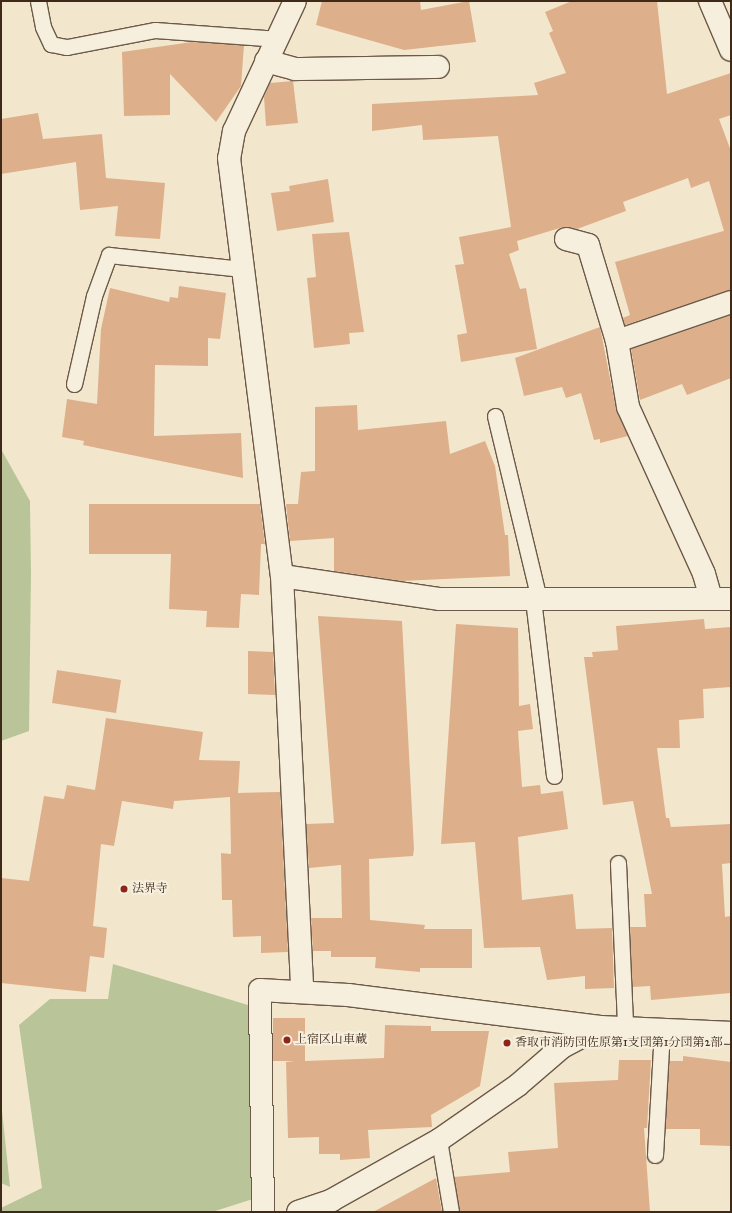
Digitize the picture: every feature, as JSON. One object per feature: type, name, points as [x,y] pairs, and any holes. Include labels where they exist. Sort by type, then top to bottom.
[{"type":"street","points":[[295,1],[279,39],[266,61],[234,131],[229,158],[282,576],[302,991]]},
{"type":"street","points":[[718,3],[731,50]]},
{"type":"street","points":[[266,61],[295,69],[438,68]]},
{"type":"street","points":[[566,239],[588,245],[617,341],[628,407],[704,574],[721,599]]},
{"type":"street","points":[[617,341],[731,302]]},
{"type":"street","points":[[282,576],[440,599],[721,599]]},
{"type":"street","points":[[262,1212],[260,990],[302,991],[554,1018],[600,1027],[625,1026],[731,1033]]},
{"type":"street","points":[[298,1212],[332,1200],[439,1140],[518,1085],[562,1047],[600,1027]]},
{"type":"lane","points":[[38,1],[43,27],[51,44],[67,48],[155,30],[279,39]]},
{"type":"lane","points":[[74,384],[94,296],[109,255],[242,269]]},
{"type":"lane","points":[[495,416],[536,599],[554,776]]},
{"type":"lane","points":[[618,863],[625,1026]]},
{"type":"lane","points":[[655,1155],[662,1028]]},
{"type":"lane","points":[[439,1140],[450,1212]]},
{"type":"green space","points":[[1,449],[30,501],[31,574],[29,731],[1,741]]},
{"type":"green space","points":[[113,964],[248,1005],[256,1198],[212,1212],[1,1212],[1,1208],[42,1188],[19,1025],[50,999],[108,999]]},
{"type":"green space","points":[[1,1101],[10,1187],[1,1183]]},
{"type":"building","points":[[322,1],[420,1],[421,10],[469,1],[476,42],[404,50],[316,25]]},
{"type":"building","points":[[572,1],[657,1],[667,94],[731,73],[731,115],[719,119],[731,151],[731,290],[625,325],[623,318],[630,315],[615,262],[724,231],[709,181],[691,188],[688,178],[623,202],[626,211],[577,229],[563,227],[517,241],[519,250],[509,254],[520,289],[526,288],[537,349],[461,362],[457,335],[467,333],[455,265],[464,264],[459,237],[511,227],[498,136],[423,140],[422,125],[372,131],[372,104],[538,95],[534,83],[566,73],[549,33],[553,31],[545,12]]},
{"type":"building","points":[[192,42],[244,45],[241,86],[216,122],[170,74],[170,115],[124,116],[122,52]]},
{"type":"building","points":[[293,81],[298,123],[266,126],[264,97],[270,83]]},
{"type":"building","points":[[38,113],[43,139],[102,134],[106,178],[165,183],[160,239],[115,236],[118,206],[80,210],[76,162],[1,174],[1,119]]},
{"type":"building","points":[[328,179],[334,222],[277,231],[271,193],[290,191],[289,186]]},
{"type":"building","points":[[349,232],[364,332],[349,333],[350,344],[314,348],[307,278],[316,277],[312,234]]},
{"type":"building","points":[[179,286],[226,293],[220,339],[208,338],[208,366],[155,365],[154,436],[241,433],[243,478],[83,445],[84,441],[62,437],[67,399],[97,404],[101,329],[110,288],[169,302],[170,297],[178,298]]},
{"type":"building","points":[[731,315],[731,378],[687,395],[682,384],[640,400],[631,349]]},
{"type":"building","points":[[600,327],[616,409],[628,436],[600,443],[600,439],[594,440],[581,393],[566,398],[562,387],[524,396],[515,358]]},
{"type":"building","points":[[357,405],[358,430],[446,421],[450,454],[485,441],[495,466],[505,535],[508,535],[510,576],[401,581],[334,571],[334,538],[290,541],[286,504],[298,504],[301,472],[315,471],[315,407]]},
{"type":"building","points":[[89,504],[260,504],[265,544],[261,544],[259,595],[241,594],[239,628],[206,627],[207,611],[169,609],[171,554],[89,554]]},
{"type":"building","points":[[318,616],[402,621],[414,849],[413,856],[369,859],[370,920],[425,925],[424,929],[472,929],[472,968],[420,968],[420,972],[375,968],[376,957],[331,957],[331,951],[313,951],[311,918],[342,918],[341,865],[309,868],[306,824],[334,823]]},
{"type":"building","points":[[704,619],[705,629],[731,627],[731,687],[703,689],[704,718],[679,720],[680,748],[657,748],[666,818],[669,818],[671,827],[731,824],[731,863],[722,864],[725,917],[731,916],[731,993],[651,1000],[650,986],[632,987],[630,927],[646,927],[644,894],[652,894],[633,801],[603,805],[584,657],[593,657],[592,652],[618,650],[616,626]]},
{"type":"building","points":[[456,624],[518,628],[519,706],[530,704],[533,729],[518,731],[522,787],[540,785],[541,794],[563,791],[568,829],[518,837],[522,900],[573,894],[576,929],[612,928],[614,988],[585,989],[585,976],[547,980],[540,947],[484,948],[475,842],[441,844]]},
{"type":"building","points":[[248,651],[273,652],[275,695],[248,694]]},
{"type":"building","points":[[57,670],[121,680],[116,713],[52,703]]},
{"type":"building","points":[[106,718],[203,732],[199,760],[240,761],[238,793],[280,792],[288,952],[261,953],[261,936],[233,937],[232,900],[222,900],[221,853],[231,854],[230,797],[174,801],[173,809],[122,801],[114,846],[101,844],[93,926],[107,928],[104,958],[90,956],[86,992],[1,983],[1,878],[29,881],[44,796],[64,799],[67,785],[95,790]]},
{"type":"building","points":[[273,1018],[305,1018],[305,1061],[384,1058],[385,1025],[431,1026],[431,1031],[489,1031],[480,1086],[431,1115],[432,1127],[368,1130],[370,1158],[340,1160],[340,1154],[319,1154],[319,1137],[288,1138],[286,1062],[295,1061],[273,1061]]},
{"type":"building","points":[[683,1056],[731,1062],[731,1146],[700,1145],[700,1129],[665,1129],[669,1061],[683,1061]]},
{"type":"building","points":[[619,1060],[651,1060],[647,1128],[644,1128],[650,1212],[460,1212],[454,1177],[510,1172],[508,1152],[558,1148],[554,1083],[618,1080]]},
{"type":"building","points":[[436,1178],[442,1212],[373,1212]]},
{"type":"place","name":"法界寺","points":[[124,889]]},
{"type":"place","name":"上宿区山車蔵","points":[[287,1040]]},
{"type":"place","name":"香取市消防団佐原第1支団第1分団第2部","points":[[507,1043]]}]
